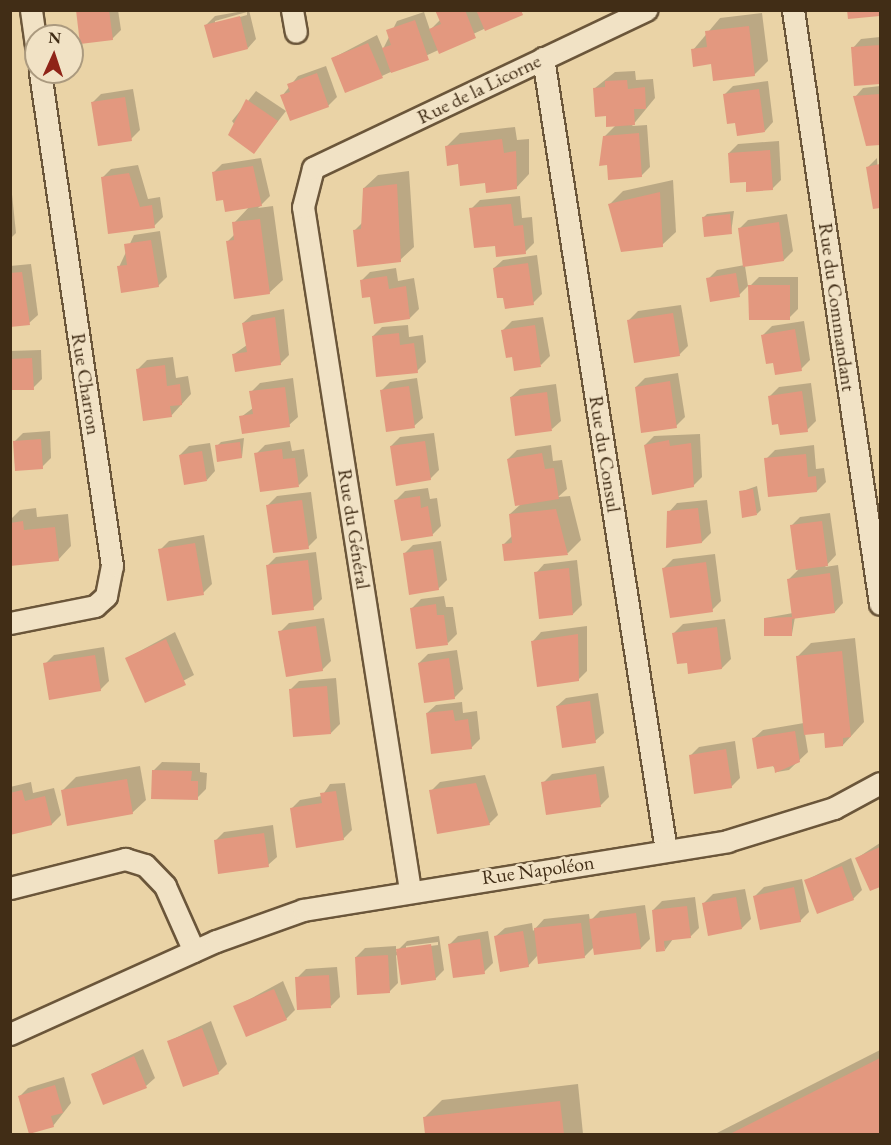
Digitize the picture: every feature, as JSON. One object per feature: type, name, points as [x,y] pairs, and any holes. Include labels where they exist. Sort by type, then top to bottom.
[{"type":"street","points":[[292,10],[296,32]]},
{"type":"street","name":"Rue de la Licorne","points":[[314,168],[646,10]]},
{"type":"street","name":"Rue du Commandant","points":[[793,10],[880,604]]},
{"type":"street","name":"Rue du Consul","points":[[543,58],[666,851]]},
{"type":"street","name":"Rue Charron","points":[[10,623],[95,606],[106,596],[112,566],[42,84]]},
{"type":"street","name":"Rue du Général","points":[[314,168],[303,207],[410,890]]},
{"type":"street","name":"Rue Napoléon","points":[[11,1032],[194,951],[303,910],[410,890],[666,851],[780,828],[880,783]]},
{"type":"street","points":[[10,888],[125,859],[145,865],[165,886],[194,951]]},
{"type":"building","points":[[76,10],[109,10],[113,40],[84,44],[84,24],[78,24]]},
{"type":"building","points":[[435,10],[465,10],[476,38],[439,54],[429,29],[441,24]]},
{"type":"building","points":[[476,10],[521,10],[523,15],[485,31]]},
{"type":"building","points":[[847,10],[880,10],[880,16],[848,19]]},
{"type":"building","points":[[240,16],[248,49],[213,58],[204,25]]},
{"type":"building","points":[[415,20],[429,60],[391,73],[382,48],[391,45],[386,30]]},
{"type":"building","points":[[749,26],[755,76],[713,81],[711,64],[693,67],[691,49],[707,47],[705,31]]},
{"type":"building","points":[[368,43],[383,78],[345,93],[331,58]]},
{"type":"building","points":[[880,45],[880,84],[854,86],[851,47]]},
{"type":"building","points":[[317,73],[329,107],[290,121],[280,95],[290,92],[287,84]]},
{"type":"building","points":[[627,80],[628,89],[645,87],[646,109],[634,109],[635,125],[606,127],[606,116],[595,117],[593,88],[605,87],[605,81]]},
{"type":"building","points":[[759,89],[765,132],[737,136],[735,123],[727,124],[723,94]]},
{"type":"building","points":[[880,94],[880,145],[866,146],[853,96]]},
{"type":"building","points":[[125,97],[132,141],[98,146],[91,102]]},
{"type":"building","points":[[246,99],[278,121],[254,154],[228,135]]},
{"type":"building","points":[[639,133],[642,177],[608,180],[607,165],[599,166],[603,136]]},
{"type":"building","points":[[502,139],[504,153],[516,151],[517,189],[486,193],[485,183],[460,186],[458,164],[447,166],[445,146]]},
{"type":"building","points":[[770,150],[773,190],[746,192],[746,182],[730,183],[728,153]]},
{"type":"building","points":[[880,164],[880,208],[873,209],[866,167]]},
{"type":"building","points":[[253,166],[262,206],[225,212],[223,200],[216,201],[212,172]]},
{"type":"building","points":[[129,173],[140,207],[152,205],[155,228],[108,234],[101,177]]},
{"type":"building","points":[[397,184],[401,262],[357,267],[353,230],[361,229],[363,188]]},
{"type":"building","points":[[660,192],[663,247],[621,252],[608,204]]},
{"type":"building","points":[[511,204],[514,226],[523,225],[526,254],[496,257],[495,246],[474,248],[469,208]]},
{"type":"building","points":[[730,214],[732,234],[704,237],[702,217]]},
{"type":"building","points":[[260,219],[270,294],[234,299],[226,241],[234,240],[232,222]]},
{"type":"building","points":[[779,222],[784,261],[743,267],[738,228]]},
{"type":"building","points":[[151,240],[159,287],[121,293],[117,266],[127,265],[124,244]]},
{"type":"building","points":[[528,263],[534,305],[505,309],[503,298],[497,298],[493,268]]},
{"type":"building","points":[[22,272],[30,325],[10,327],[10,273]]},
{"type":"building","points":[[736,273],[740,297],[710,302],[706,278]]},
{"type":"building","points":[[387,276],[389,289],[406,286],[410,319],[374,324],[370,297],[362,298],[360,280]]},
{"type":"building","points":[[748,285],[790,285],[790,320],[749,320]]},
{"type":"building","points":[[673,313],[680,356],[634,363],[627,320]]},
{"type":"building","points":[[275,317],[281,365],[235,372],[232,354],[247,352],[242,323]]},
{"type":"building","points":[[535,325],[541,367],[514,371],[512,357],[506,358],[501,330]]},
{"type":"building","points":[[795,329],[802,371],[775,375],[773,363],[766,364],[761,335]]},
{"type":"building","points":[[399,333],[400,345],[414,343],[418,373],[376,377],[372,336]]},
{"type":"building","points":[[32,358],[34,390],[10,390],[10,359]]},
{"type":"building","points":[[165,365],[167,386],[180,384],[182,405],[170,406],[172,417],[143,421],[136,369]]},
{"type":"building","points":[[670,381],[677,428],[641,433],[635,387]]},
{"type":"building","points":[[409,386],[415,428],[386,432],[380,390]]},
{"type":"building","points":[[285,387],[290,427],[242,434],[239,416],[253,414],[249,391]]},
{"type":"building","points":[[802,391],[808,432],[780,435],[778,424],[772,425],[768,396]]},
{"type":"building","points":[[547,392],[552,431],[515,436],[510,397]]},
{"type":"building","points":[[41,439],[43,469],[15,471],[13,441]]},
{"type":"building","points":[[669,440],[670,446],[691,443],[694,487],[652,495],[644,445]]},
{"type":"building","points":[[425,441],[431,480],[396,486],[390,446]]},
{"type":"building","points":[[240,442],[242,458],[217,462],[215,445]]},
{"type":"building","points":[[282,449],[283,459],[295,458],[299,487],[260,492],[254,453]]},
{"type":"building","points":[[202,451],[207,481],[184,485],[179,455]]},
{"type":"building","points":[[542,453],[545,469],[554,468],[559,499],[515,506],[507,459]]},
{"type":"building","points":[[806,454],[808,477],[816,476],[817,492],[768,497],[764,458]]},
{"type":"building","points":[[753,489],[757,515],[742,518],[739,491]]},
{"type":"building","points":[[420,496],[421,508],[428,506],[433,536],[401,541],[394,500]]},
{"type":"building","points":[[302,500],[309,549],[273,553],[266,505]]},
{"type":"building","points":[[698,508],[702,543],[666,548],[667,511]]},
{"type":"building","points":[[556,509],[568,555],[504,561],[502,544],[512,543],[509,514]]},
{"type":"building","points":[[23,521],[24,530],[55,527],[59,561],[10,566],[10,523]]},
{"type":"building","points":[[822,521],[828,566],[796,570],[790,525]]},
{"type":"building","points":[[195,543],[204,595],[167,601],[158,549]]},
{"type":"building","points":[[433,549],[439,590],[409,595],[403,553]]},
{"type":"building","points":[[308,560],[314,610],[272,615],[266,565]]},
{"type":"building","points":[[706,562],[713,612],[670,618],[662,568]]},
{"type":"building","points":[[569,568],[573,615],[539,619],[534,572]]},
{"type":"building","points":[[830,573],[835,613],[792,619],[792,636],[764,636],[764,618],[792,617],[787,579]]},
{"type":"building","points":[[436,604],[437,615],[444,615],[448,645],[416,649],[410,608]]},
{"type":"building","points":[[316,626],[323,671],[286,677],[278,631]]},
{"type":"building","points":[[717,627],[722,669],[688,674],[687,663],[677,664],[672,633]]},
{"type":"building","points":[[578,634],[579,681],[537,687],[531,641]]},
{"type":"building","points":[[166,639],[186,685],[145,703],[125,658]]},
{"type":"building","points":[[842,651],[851,737],[843,738],[843,746],[825,748],[824,733],[804,735],[796,656]]},
{"type":"building","points":[[95,655],[101,691],[49,700],[43,663]]},
{"type":"building","points":[[449,658],[455,699],[424,703],[418,663]]},
{"type":"building","points":[[327,686],[331,734],[293,737],[289,689]]},
{"type":"building","points":[[590,701],[596,743],[562,748],[556,706]]},
{"type":"building","points":[[453,710],[455,721],[468,719],[472,749],[431,754],[426,713]]},
{"type":"building","points":[[795,731],[800,762],[775,773],[774,766],[757,769],[752,738]]},
{"type":"building","points":[[726,749],[732,788],[694,794],[689,755]]},
{"type":"building","points":[[152,770],[192,771],[191,781],[198,781],[198,800],[151,799]]},
{"type":"building","points":[[596,774],[601,807],[546,815],[541,782]]},
{"type":"building","points":[[127,779],[133,814],[67,826],[61,790]]},
{"type":"building","points":[[476,783],[490,825],[437,834],[429,790]]},
{"type":"building","points":[[22,790],[25,801],[45,796],[52,825],[10,835],[10,793]]},
{"type":"building","points":[[336,791],[344,840],[296,848],[290,808],[322,803],[320,793]]},
{"type":"building","points":[[264,833],[269,867],[218,874],[214,840]]},
{"type":"building","points":[[880,847],[880,887],[870,891],[855,858]]},
{"type":"building","points":[[842,866],[854,900],[817,914],[804,880]]},
{"type":"building","points":[[794,887],[801,922],[760,930],[753,896]]},
{"type":"building","points":[[736,897],[742,929],[708,936],[702,903]]},
{"type":"building","points":[[687,906],[691,938],[664,941],[665,951],[656,952],[652,910]]},
{"type":"building","points":[[636,913],[641,949],[594,955],[589,919]]},
{"type":"building","points":[[581,923],[585,958],[538,964],[534,928]]},
{"type":"building","points":[[523,931],[529,967],[500,972],[494,936]]},
{"type":"building","points":[[480,939],[485,974],[453,978],[448,944]]},
{"type":"building","points":[[431,944],[436,980],[401,985],[396,949]]},
{"type":"building","points":[[388,955],[390,993],[357,995],[355,957]]},
{"type":"building","points":[[329,975],[331,1008],[297,1010],[295,977]]},
{"type":"building","points":[[274,989],[287,1020],[246,1037],[233,1006]]},
{"type":"building","points":[[202,1028],[219,1074],[183,1087],[167,1041]]},
{"type":"building","points":[[134,1056],[147,1088],[103,1105],[91,1074]]},
{"type":"building","points":[[880,1058],[880,1134],[730,1134]]},
{"type":"building","points":[[55,1085],[63,1113],[51,1116],[54,1127],[29,1134],[18,1096]]},
{"type":"building","points":[[560,1101],[564,1134],[425,1134],[423,1117]]}]
